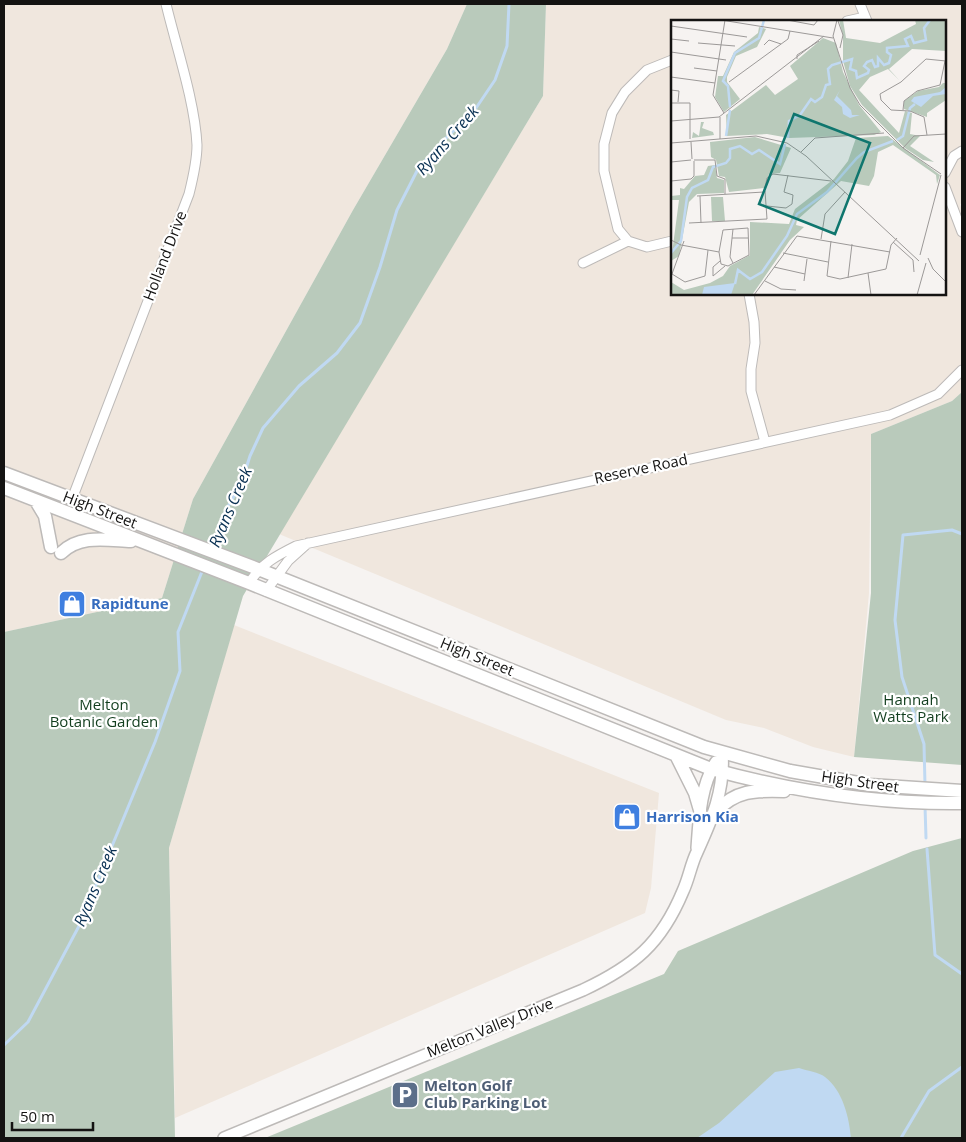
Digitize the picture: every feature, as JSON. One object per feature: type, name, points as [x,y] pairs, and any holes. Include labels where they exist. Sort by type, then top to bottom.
[{"type":"main road","name":"High Street","points":[[4,473],[258,569],[654,729],[722,753],[807,774],[917,796]]},
{"type":"main road","name":"High Street","points":[[4,488],[249,583],[266,592],[678,757],[718,771],[839,794],[945,797],[962,803]]},
{"type":"main road","points":[[67,513],[72,499]]},
{"type":"main road","points":[[36,501],[45,516],[56,550],[82,540],[141,542]]},
{"type":"main road","points":[[678,757],[693,788],[700,810]]},
{"type":"main road","points":[[715,812],[730,797],[752,791],[839,794]]},
{"type":"main road","name":"High Street","points":[[945,797],[962,791]]},
{"type":"street","name":"Holland Drive","points":[[72,499],[189,194],[195,171],[197,146],[194,122],[166,4]]},
{"type":"street","points":[[860,4],[866,19]]},
{"type":"street","points":[[671,60],[647,70],[625,92],[612,113],[606,136],[604,171],[618,229],[628,241],[647,247],[671,241]]},
{"type":"street","points":[[946,168],[954,156],[962,151]]},
{"type":"street","points":[[946,190],[962,232]]},
{"type":"street","points":[[583,263],[628,241]]},
{"type":"street","points":[[749,295],[754,322],[755,343],[751,369],[751,391],[765,442]]},
{"type":"street","name":"Reserve Road","points":[[249,583],[258,569],[279,554],[296,546],[890,415],[938,394],[962,370]]},
{"type":"street","name":"Reserve Road","points":[[266,592],[288,561],[308,543]]},
{"type":"street","name":"Melton Valley Drive","points":[[697,852],[700,810],[718,771],[722,753]]},
{"type":"street","name":"Melton Valley Drive","points":[[224,1138],[583,990],[624,969],[648,950],[672,916],[715,812],[722,786],[718,771]]},
{"type":"shaded area","points":[[4,4],[467,4],[447,49],[353,210],[193,499],[162,598],[4,632]]},
{"type":"shaded area","points":[[546,4],[962,4],[962,203],[960,204],[962,210],[962,392],[952,401],[871,434],[869,593],[854,757],[813,747],[764,728],[726,720],[279,534],[543,96]]},
{"type":"shaded area","points":[[234,625],[659,793],[651,888],[645,913],[175,1118],[169,848]]},
{"type":"green space","name":"Melton Botanic Garden","points":[[467,4],[546,4],[543,96],[243,596],[169,848],[175,1138],[4,1138],[4,632],[162,598],[193,499],[353,210],[447,49]]},
{"type":"green space","name":"Hannah Watts Park","points":[[962,392],[962,765],[854,757],[871,593],[871,434],[952,401]]},
{"type":"green space","points":[[962,838],[962,1138],[265,1138],[664,974],[678,951],[913,851]]},
{"type":"water","points":[[799,1068],[822,1075],[836,1089],[847,1113],[851,1138],[697,1138],[719,1123],[775,1072]]},
{"type":"waterway","name":"Ryans Creek","points":[[211,549],[226,510],[241,484],[250,456],[263,428],[299,386],[337,353],[360,323],[380,267],[397,210],[418,169],[441,143],[474,111],[495,80],[507,46],[509,4]]},
{"type":"waterway","points":[[925,785],[924,744],[902,677],[895,620],[903,535],[952,530],[962,534]]},
{"type":"waterway","name":"Ryans Creek","points":[[4,1045],[28,1022],[79,926],[155,742],[180,671],[178,632],[203,569]]},
{"type":"waterway","points":[[925,806],[926,838]]},
{"type":"waterway","points":[[927,849],[935,955],[962,974]]},
{"type":"waterway","points":[[901,1138],[929,1091],[962,1067]]},
{"type":"place","name":"Rapidtune","points":[[72,604]]},
{"type":"place","name":"Harrison Kia","points":[[627,817]]},
{"type":"place","name":"Melton Golf Club Parking Lot","points":[[405,1095]]}]
